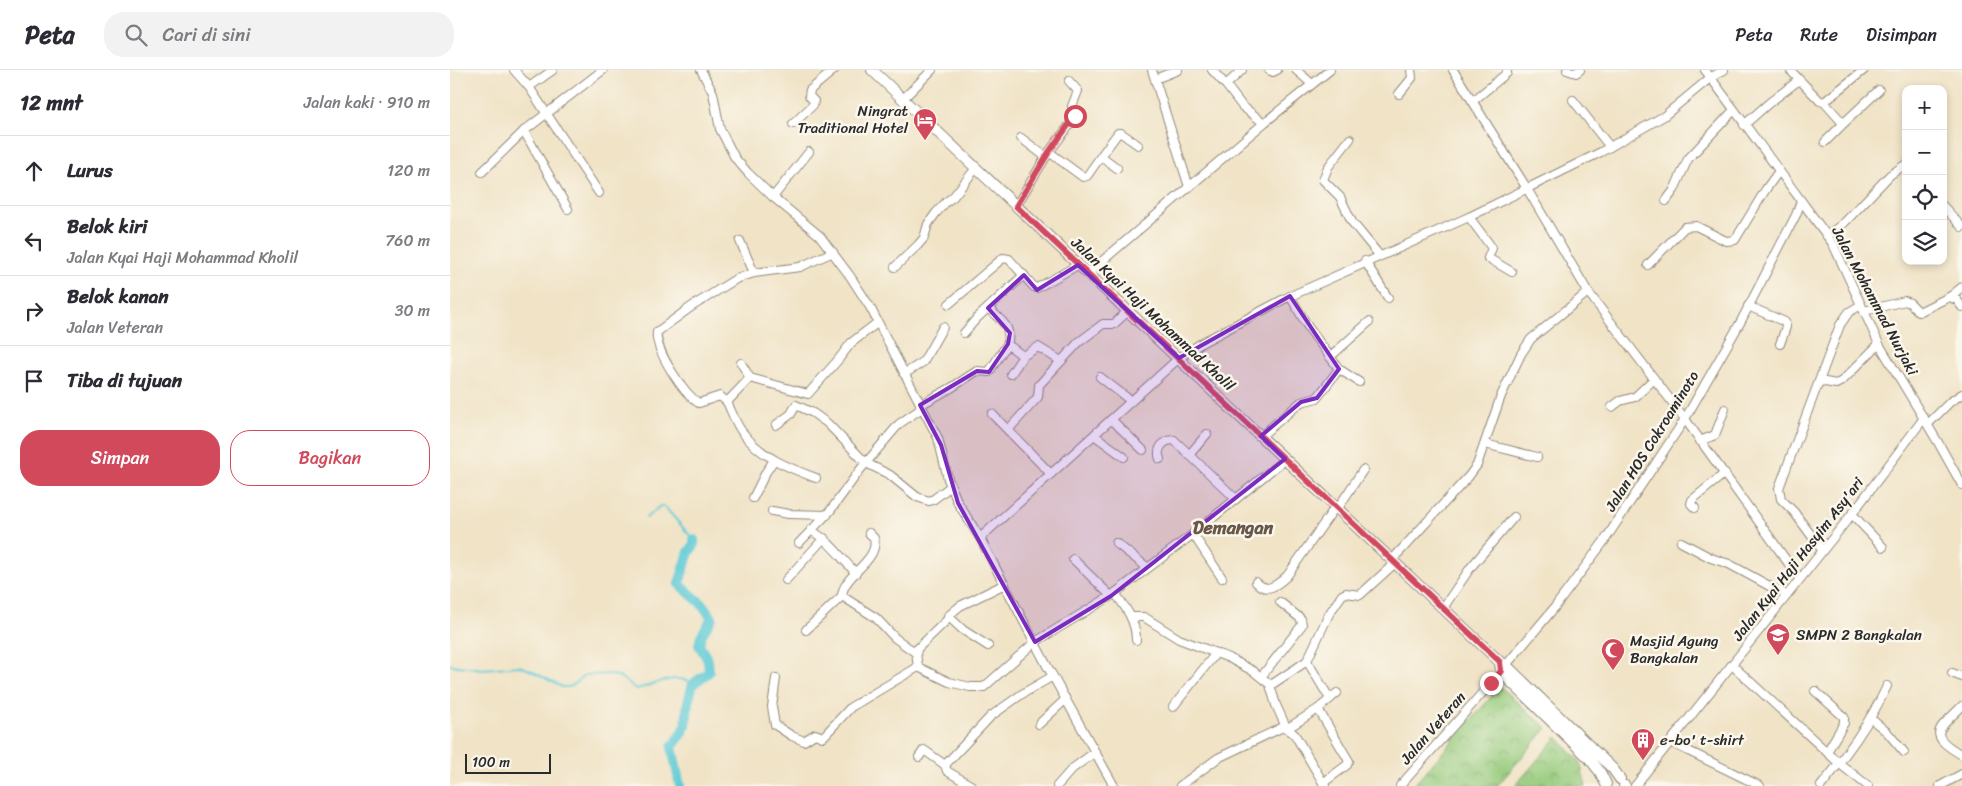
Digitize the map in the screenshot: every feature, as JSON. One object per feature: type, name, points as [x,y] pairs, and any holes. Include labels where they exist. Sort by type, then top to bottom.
[{"type":"main road","name":"Jalan Kyai Haji Mohammad Kholil","points":[[872,70],[1127,312],[1179,358],[1337,507],[1564,727]]},
{"type":"main road","points":[[1564,727],[1613,769],[1623,784]]},
{"type":"main road","points":[[1564,727],[1596,766],[1606,785],[1612,778],[1623,784]]},
{"type":"street","points":[[514,70],[529,87],[547,113],[599,193]]},
{"type":"street","points":[[529,87],[553,70]]},
{"type":"street","points":[[482,172],[524,131],[603,70]]},
{"type":"street","points":[[701,70],[713,93],[724,140],[735,158],[773,197],[808,224],[833,252],[860,290],[941,445],[951,486],[958,503],[980,538],[1114,786]]},
{"type":"street","points":[[793,124],[813,105],[814,101],[809,92],[812,88],[834,70]]},
{"type":"street","points":[[903,99],[932,70]]},
{"type":"street","points":[[1152,70],[1189,187]]},
{"type":"street","points":[[1155,79],[1178,70]]},
{"type":"street","points":[[1212,70],[1242,106],[1264,123]]},
{"type":"street","points":[[1226,85],[1242,70]]},
{"type":"street","points":[[1269,70],[1274,72],[1277,70]]},
{"type":"street","points":[[1296,70],[1312,84]]},
{"type":"street","points":[[1087,274],[1264,123],[1330,70]]},
{"type":"street","points":[[1399,94],[1412,78],[1411,70]]},
{"type":"street","points":[[1453,70],[1474,101],[1588,292],[1685,419],[1800,578]]},
{"type":"street","points":[[1474,101],[1507,73],[1506,70]]},
{"type":"street","points":[[1567,70],[1576,73],[1580,70]]},
{"type":"street","name":"Jalan Mohammad Nurjaki","points":[[1705,70],[1828,236],[1838,253],[1879,344],[1961,481]]},
{"type":"street","points":[[980,538],[1179,358],[1203,342],[1290,296],[1469,216],[1610,147],[1664,116],[1710,78],[1724,70]]},
{"type":"street","points":[[1790,70],[1820,102],[1824,102],[1841,121],[1845,122]]},
{"type":"street","points":[[1824,102],[1864,70]]},
{"type":"street","points":[[1744,125],[1769,102],[1799,80]]},
{"type":"street","points":[[1016,206],[1048,154],[1075,116],[1072,106],[1078,91],[1070,81]]},
{"type":"street","points":[[1825,142],[1879,90]]},
{"type":"street","points":[[1573,100],[1610,147]]},
{"type":"street","points":[[1666,201],[1674,190],[1688,158],[1734,110]]},
{"type":"street","points":[[524,131],[568,209]]},
{"type":"street","points":[[1020,138],[1083,177],[1087,176],[1118,133],[1121,133],[1138,145]]},
{"type":"street","points":[[1350,138],[1328,167],[1323,180],[1340,197],[1352,222],[1379,256]]},
{"type":"street","points":[[773,197],[809,152]]},
{"type":"street","points":[[1101,156],[1117,168]]},
{"type":"street","points":[[1828,236],[1845,222],[1890,175],[1902,167]]},
{"type":"street","points":[[895,267],[924,238],[928,224],[936,213],[946,202],[954,197],[976,168]]},
{"type":"street","points":[[1648,265],[1685,227],[1691,225],[1726,241],[1735,240],[1779,171]]},
{"type":"street","name":"Jalan HOS Cokroaminoto","points":[[1503,666],[1587,566],[1685,419],[1748,306],[1796,215],[1801,201]]},
{"type":"street","points":[[1947,210],[1962,227]]},
{"type":"street","points":[[1796,215],[1808,211]]},
{"type":"street","points":[[1469,216],[1492,248],[1488,258],[1512,272]]},
{"type":"street","points":[[740,241],[754,273]]},
{"type":"street","points":[[816,478],[774,460],[751,442],[742,432],[727,402],[720,396],[702,404],[696,402],[682,385],[662,354],[656,334],[659,329],[714,291],[736,279],[754,273],[800,267],[833,252]]},
{"type":"street","points":[[949,304],[1003,258],[1009,259],[1037,288],[1078,264]]},
{"type":"street","points":[[1365,261],[1388,298]]},
{"type":"street","points":[[964,333],[1024,275]]},
{"type":"street","points":[[1822,550],[1778,493],[1783,473],[1840,325],[1849,312],[1862,308],[1905,301],[1910,303],[1919,312],[1951,297],[1962,287]]},
{"type":"street","points":[[1270,685],[1307,661],[1328,614],[1342,595],[1346,593],[1360,595],[1394,562],[1470,476],[1485,444],[1510,376],[1531,339],[1588,292]]},
{"type":"street","points":[[1290,296],[1308,327],[1339,369],[1359,382]]},
{"type":"street","points":[[1951,297],[1957,300],[1962,307]]},
{"type":"street","points":[[1748,306],[1785,322],[1786,326],[1780,344]]},
{"type":"street","points":[[799,543],[827,515],[866,463],[899,424],[921,407],[977,371],[988,372],[1003,348],[1007,345],[1010,333],[1008,328],[988,308]]},
{"type":"street","points":[[1008,430],[1038,397],[1039,385],[1086,335],[1105,323],[1114,324],[1127,312]]},
{"type":"street","points":[[1330,357],[1370,322]]},
{"type":"street","points":[[741,363],[750,378],[810,393],[850,343],[877,323]]},
{"type":"street","points":[[904,374],[924,362],[943,327]]},
{"type":"street","points":[[1820,381],[1836,384],[1842,381],[1879,344]]},
{"type":"street","points":[[1007,345],[1023,356]]},
{"type":"street","points":[[1011,374],[1023,356],[1038,347],[1061,361]]},
{"type":"street","points":[[1261,436],[1301,402],[1318,398],[1339,369]]},
{"type":"street","points":[[727,402],[750,378]]},
{"type":"street","points":[[1100,378],[1131,401]]},
{"type":"street","points":[[1612,408],[1620,401],[1635,397],[1654,379]]},
{"type":"street","points":[[776,425],[791,414],[801,392]]},
{"type":"street","name":"Jalan Kyai Haji Hasyim Asy'ari","points":[[1635,786],[1926,421],[1962,394]]},
{"type":"street","points":[[796,405],[813,413],[827,423],[866,463],[890,475],[922,499],[929,501],[934,499],[951,486]]},
{"type":"street","points":[[1700,441],[1715,434],[1725,409]]},
{"type":"street","points":[[992,414],[1051,474]]},
{"type":"street","points":[[1112,420],[1143,450]]},
{"type":"street","points":[[1189,455],[1207,434]]},
{"type":"street","points":[[1094,435],[1124,457]]},
{"type":"street","points":[[1160,459],[1158,450],[1171,439],[1236,499]]},
{"type":"street","points":[[1485,444],[1537,457]]},
{"type":"street","points":[[918,667],[949,682],[970,688],[984,687],[1035,642],[1113,594],[1193,534],[1286,459]]},
{"type":"street","points":[[753,498],[774,460]]},
{"type":"street","points":[[1256,582],[1260,586],[1270,588],[1277,585],[1287,576],[1363,470]]},
{"type":"street","points":[[1696,508],[1691,504],[1692,500],[1724,473]]},
{"type":"street","points":[[772,511],[788,514],[827,515]]},
{"type":"street","points":[[1852,514],[1883,547]]},
{"type":"street","points":[[1443,608],[1471,566],[1514,517]]},
{"type":"street","points":[[811,530],[824,538],[838,551],[856,573]]},
{"type":"street","points":[[806,630],[842,596],[842,590],[874,548],[874,538],[869,533]]},
{"type":"street","points":[[1193,534],[1222,578]]},
{"type":"street","points":[[786,580],[824,538]]},
{"type":"street","points":[[1681,542],[1711,558],[1729,564],[1786,595]]},
{"type":"street","points":[[1116,543],[1148,568]]},
{"type":"street","points":[[1073,559],[1113,594],[1131,617],[1135,628],[1136,640]]},
{"type":"street","points":[[918,667],[916,653],[918,648],[949,618],[949,613],[1005,584]]},
{"type":"street","points":[[842,596],[876,618],[895,638],[916,653]]},
{"type":"street","points":[[1261,677],[1302,625],[1301,619],[1280,602]]},
{"type":"street","points":[[1131,617],[1144,617],[1179,639],[1245,666],[1261,677],[1270,685],[1276,705],[1287,728],[1295,735],[1324,785],[1347,765],[1348,761],[1318,709]]},
{"type":"street","points":[[949,618],[963,630],[988,646]]},
{"type":"street","points":[[1173,708],[1216,653]]},
{"type":"street","points":[[1307,661],[1330,699]]},
{"type":"street","points":[[1732,665],[1840,764],[1868,786]]},
{"type":"street","name":"Jalan Veteran","points":[[1400,786],[1503,666]]},
{"type":"street","points":[[776,678],[772,707],[775,725],[804,740],[815,734],[823,737],[851,707],[918,667]]},
{"type":"street","points":[[1952,673],[1962,678]]},
{"type":"street","points":[[945,765],[991,716],[1022,694],[1053,676]]},
{"type":"street","points":[[1821,786],[1840,764],[1870,718],[1887,686]]},
{"type":"street","points":[[1815,691],[1844,717],[1844,723],[1827,752]]},
{"type":"street","points":[[1180,786],[1218,758],[1281,728],[1287,728],[1318,709],[1337,693]]},
{"type":"street","points":[[1038,724],[1066,699]]},
{"type":"street","points":[[1962,706],[1942,725],[1940,732],[1943,743],[1962,755]]},
{"type":"street","points":[[1870,718],[1887,732],[1904,752]]},
{"type":"street","points":[[1670,742],[1760,786]]},
{"type":"street","points":[[918,757],[924,750],[945,765],[947,771],[972,786]]},
{"type":"street","points":[[1057,786],[1072,769],[1095,752]]},
{"type":"street","points":[[1940,786],[1962,774]]},
{"type":"highlighted area","points":[[1078,265],[1179,358],[1290,296],[1339,369],[1317,398],[1301,402],[1261,436],[1285,459],[1111,596],[1035,642],[958,503],[941,445],[920,405],[977,371],[989,372],[1008,344],[1010,333],[988,308],[1024,275],[1037,290]]},
{"type":"green space","points":[[1500,687],[1547,728],[1497,786],[1413,786]]},
{"type":"green space","points":[[1557,737],[1580,762],[1586,786],[1515,786]]},
{"type":"waterway","points":[[646,518],[660,506],[664,506],[694,540]]},
{"type":"waterway","points":[[680,786],[672,747],[686,725],[688,702],[693,684],[709,672],[708,660],[699,645],[701,636],[712,618],[702,604],[679,584],[689,552],[694,545],[694,540]]},
{"type":"waterway","points":[[450,665],[483,669],[519,666],[562,687],[570,687],[585,675],[609,674],[620,677],[636,689],[673,679],[680,679],[693,684]]},
{"type":"place","name":"Ningrat Traditional Hotel","points":[[925,141]]},
{"type":"place","name":"SMPN 2 Bangkalan","points":[[1778,656]]},
{"type":"place","name":"Masjid Agung Bangkalan","points":[[1613,671]]},
{"type":"place","name":"e-bo' t-shirt","points":[[1643,761]]},
{"type":"district","name":"Demangan","points":[[1233,528]]},
{"type":"route","points":[[1075,116],[1049,152],[1016,206],[1500,662],[1501,671],[1491,683]]}]
